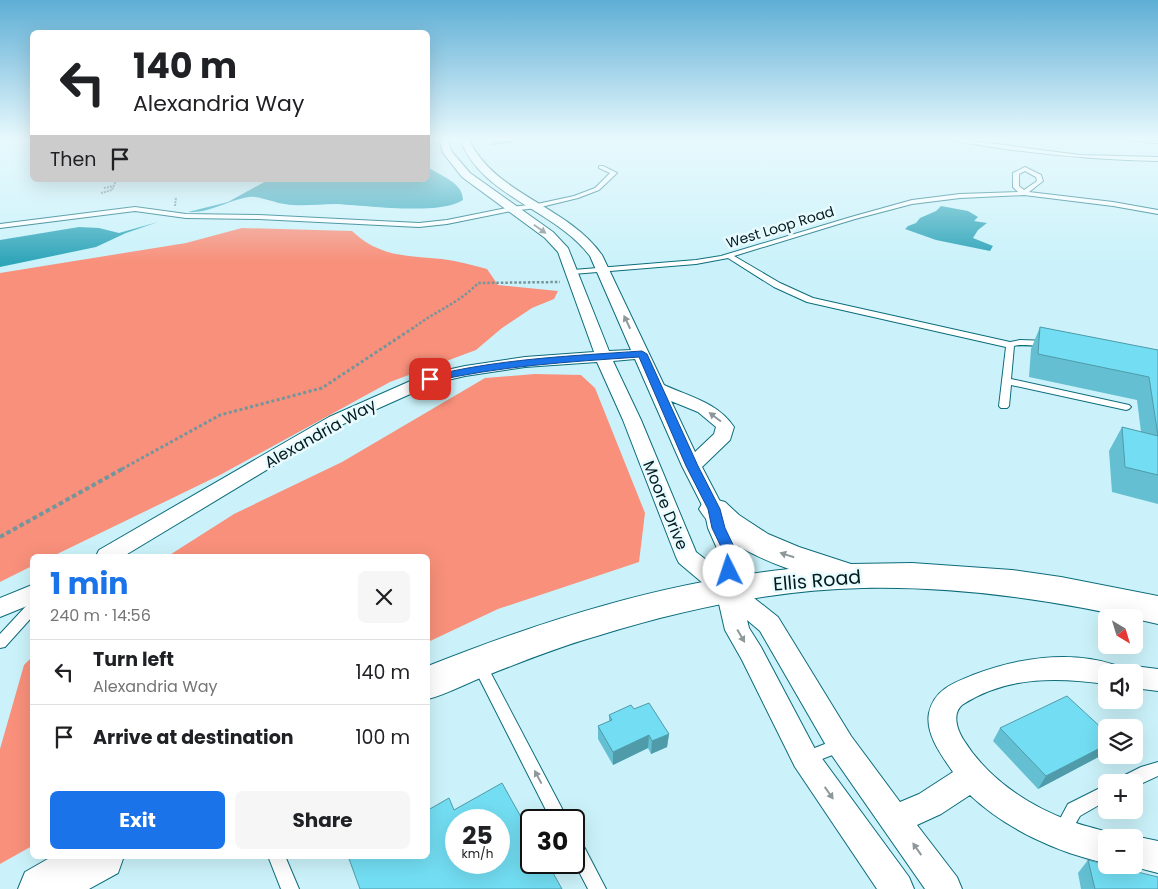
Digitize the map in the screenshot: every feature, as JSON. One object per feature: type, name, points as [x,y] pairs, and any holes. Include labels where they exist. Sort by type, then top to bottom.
[{"type":"main road","points":[[714,509],[730,526],[773,551],[850,576]]},
{"type":"main road","name":"Ellis Road","points":[[430,682],[478,662],[572,629],[678,601],[728,590],[784,582],[850,576],[944,576],[1073,592],[1158,610]]},
{"type":"main road","points":[[42,889],[96,859]]},
{"type":"street","name":"Moore Drive","points":[[472,179],[549,235],[564,251],[604,357],[632,420],[687,557],[769,624],[841,745],[945,889]]},
{"type":"street","points":[[498,179],[585,241],[596,255],[692,466],[714,509],[719,528],[730,553],[728,590],[737,630],[752,654],[805,758],[897,889]]},
{"type":"street","name":"Alexandria Way","points":[[110,554],[335,421],[401,390],[430,379],[465,371],[525,362],[642,354]]},
{"type":"street","points":[[658,389],[706,410],[718,418],[725,427],[723,436],[692,466]]},
{"type":"street","points":[[0,608],[30,595]]},
{"type":"street","points":[[1098,672],[1070,670],[1018,671],[1003,675],[950,699],[944,707],[943,723],[947,740],[973,776],[1006,803],[1060,832],[1098,845]]},
{"type":"street","points":[[1143,678],[1158,680]]},
{"type":"street","points":[[895,819],[930,804],[973,776]]},
{"type":"street","points":[[1143,854],[1158,857]]},
{"type":"lane","points":[[0,226],[135,209],[186,216],[259,217],[419,225],[537,206],[576,197],[597,189],[609,179]]},
{"type":"lane","points":[[1016,179],[1016,187],[1024,192],[1040,179]]},
{"type":"lane","name":"West Loop Road","points":[[575,277],[602,270],[696,262],[729,256],[912,202],[960,196],[1024,192],[1158,212]]},
{"type":"lane","points":[[729,256],[777,284],[810,300],[1010,345],[1020,342],[1058,342]]},
{"type":"lane","points":[[1004,406],[1010,345]]},
{"type":"lane","points":[[1006,381],[1126,407]]},
{"type":"lane","points":[[0,643],[30,611]]},
{"type":"lane","points":[[478,662],[554,809]]},
{"type":"lane","points":[[805,758],[841,745]]},
{"type":"lane","points":[[1143,774],[1158,769]]},
{"type":"lane","points":[[1060,832],[1074,810],[1098,797]]},
{"type":"lane","points":[[277,859],[290,889]]},
{"type":"lane","points":[[585,867],[597,889]]},
{"type":"path","points":[[102,193],[110,191],[115,182]]},
{"type":"path","points":[[104,188],[114,186]]},
{"type":"path","points":[[0,537],[220,415],[322,388],[370,354],[468,294],[478,283],[575,277]]},
{"type":"shaded area","points":[[242,228],[352,231],[362,240],[394,254],[448,260],[487,269],[498,285],[558,291],[554,299],[532,308],[502,328],[476,350],[390,382],[220,475],[57,554],[30,554],[30,567],[0,582],[0,273],[186,243]]},
{"type":"shaded area","points":[[535,374],[581,375],[595,388],[645,513],[639,562],[498,609],[430,641],[430,554],[171,554],[234,514],[342,462],[485,378]]},
{"type":"shaded area","points":[[30,659],[30,847],[0,864],[0,749],[24,665]]},
{"type":"water","points":[[430,179],[450,180],[459,189],[463,200],[452,205],[419,209],[334,204],[291,205],[248,197],[206,210],[188,212],[228,202],[264,182],[430,182]]},
{"type":"water","points":[[941,206],[968,211],[978,217],[974,221],[987,223],[978,230],[973,238],[993,246],[990,251],[936,240],[905,229],[916,223],[920,218],[936,211]]},
{"type":"water","points":[[158,222],[126,233],[96,247],[0,267],[0,240],[79,227],[99,228],[119,233]]},
{"type":"building","points":[[1040,327],[1158,350],[1158,436],[1149,377],[1038,354]]},
{"type":"building","points":[[1122,427],[1158,436],[1158,475],[1125,467]]},
{"type":"building","points":[[1067,696],[1098,725],[1098,749],[1046,776],[1000,728]]},
{"type":"building","points":[[649,703],[669,734],[652,741],[649,735],[613,752],[598,726],[612,720],[609,715],[631,705],[634,709]]},
{"type":"building","points":[[502,783],[520,815],[520,874],[554,874],[562,889],[360,889],[349,859],[430,859],[430,809],[449,798],[454,809],[445,809],[445,874],[510,874],[510,809],[456,809]]},
{"type":"building","points":[[1088,860],[1098,862],[1098,874],[1143,873],[1158,877],[1158,889],[1095,889]]},
{"type":"route","points":[[430,379],[465,371],[525,362],[642,354],[692,466],[714,509],[719,528],[730,553],[729,571]]}]
